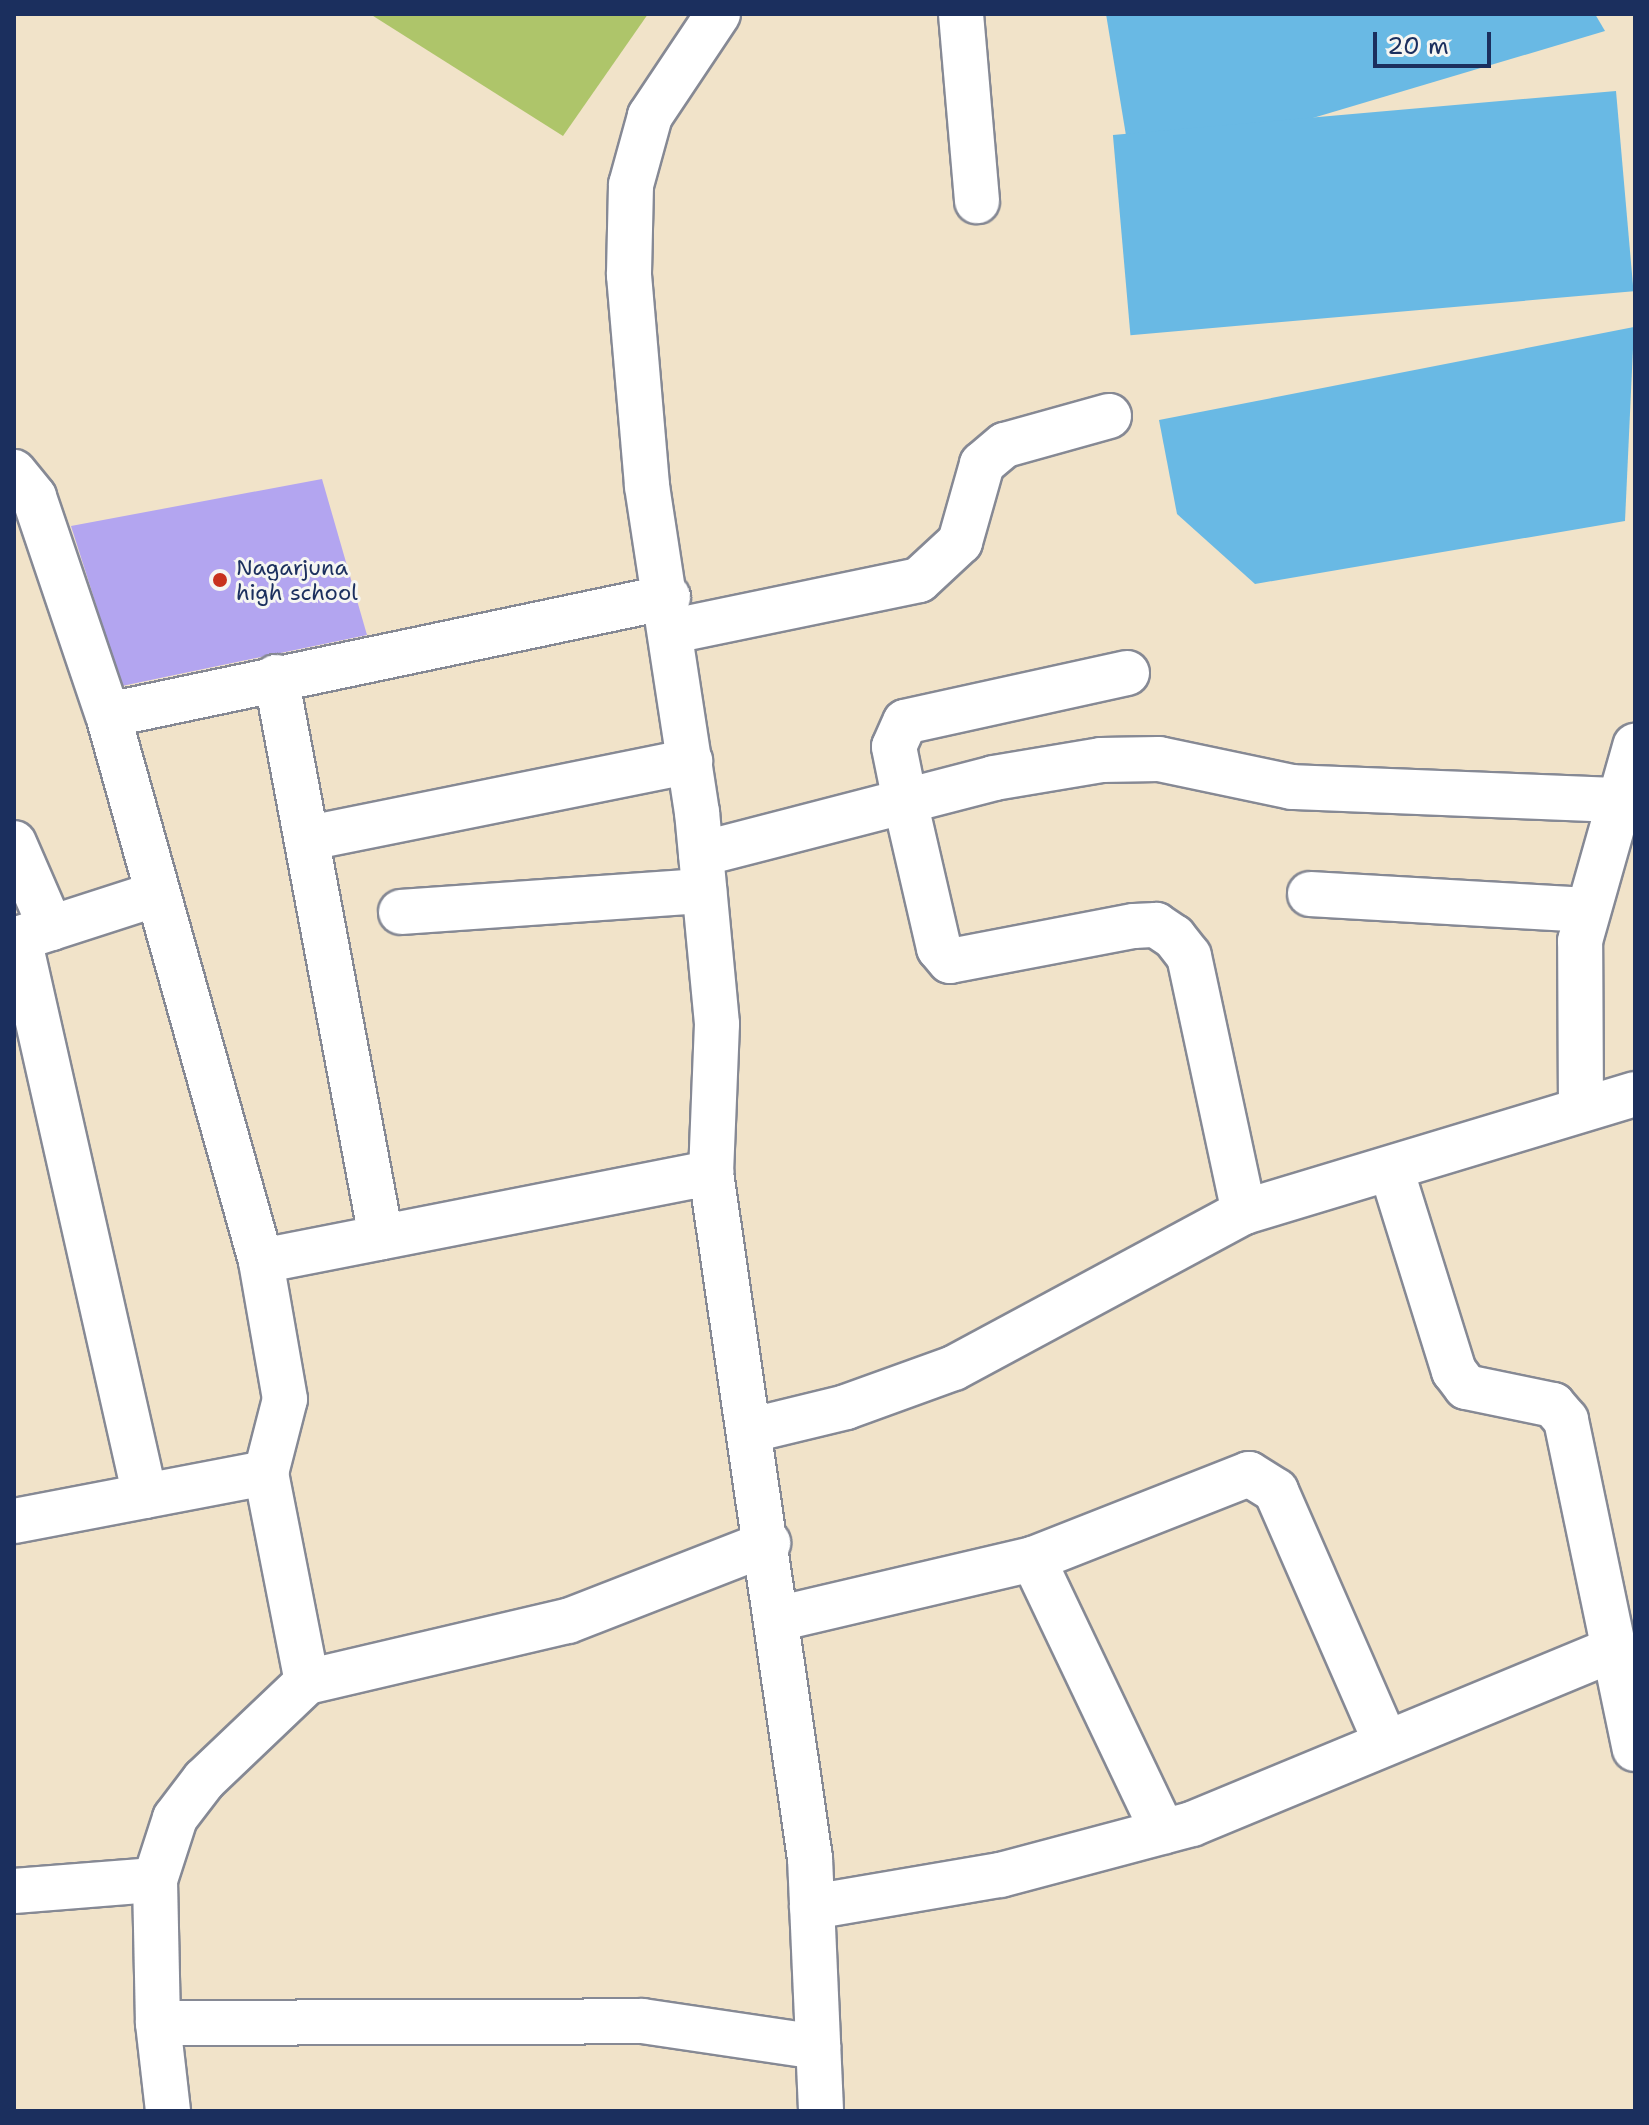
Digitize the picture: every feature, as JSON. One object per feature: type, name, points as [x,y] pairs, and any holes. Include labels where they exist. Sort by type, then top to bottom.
[{"type":"street","points":[[718,14],[650,116],[631,185],[629,275],[647,486],[670,614],[690,761],[717,1024],[711,1173],[768,1543],[812,1907],[821,2111]]},
{"type":"street","points":[[961,14],[977,201]]},
{"type":"street","points":[[108,715],[276,677],[670,614],[919,580],[960,542],[982,464],[1005,445],[1109,416]]},
{"type":"street","points":[[14,472],[34,497],[108,715],[261,1261],[285,1399],[266,1473],[307,1682]]},
{"type":"street","points":[[1127,673],[905,722],[894,747],[905,801],[939,948],[950,961],[1134,926],[1156,925],[1174,937],[1189,956],[1244,1212]]},
{"type":"street","points":[[276,677],[309,838],[381,1237]]},
{"type":"street","points":[[1581,1109],[1575,1010],[1588,910],[1635,746]]},
{"type":"street","points":[[401,912],[703,873],[905,801],[1025,773],[1144,759],[1292,787],[1619,800]]},
{"type":"street","points":[[309,838],[690,761]]},
{"type":"street","points":[[14,843],[28,935],[145,1496]]},
{"type":"street","points":[[28,935],[156,894]]},
{"type":"street","points":[[1310,894],[1588,910]]},
{"type":"street","points":[[752,1430],[846,1407],[954,1368],[1244,1212],[1635,1094]]},
{"type":"street","points":[[1391,1169],[1454,1371],[1466,1387],[1553,1405],[1566,1420],[1635,1749]]},
{"type":"street","points":[[261,1261],[711,1173]]},
{"type":"street","points":[[14,1521],[266,1473]]},
{"type":"street","points":[[777,1619],[1033,1559],[1233,1477],[1267,1479],[1385,1741]]},
{"type":"street","points":[[168,2111],[158,2023],[155,1880],[175,1818],[204,1780],[307,1682],[568,1621],[768,1543]]},
{"type":"street","points":[[1033,1559],[1163,1832]]},
{"type":"street","points":[[812,1907],[1000,1875],[1163,1832],[1614,1649]]},
{"type":"street","points":[[14,1891],[155,1880]]},
{"type":"street","points":[[158,2023],[642,2021],[818,2047]]},
{"type":"green space","points":[[370,14],[648,14],[563,136]]},
{"type":"water","points":[[1106,14],[1595,14],[1605,31],[1132,172]]},
{"type":"water","points":[[1616,91],[1634,291],[1130,335],[1113,135]]},
{"type":"water","points":[[1634,327],[1625,521],[1255,584],[1177,514],[1159,420]]},
{"type":"building","name":"Nagarjuna high school","points":[[322,479],[367,635],[122,686],[71,526]]},
{"type":"place","name":"Nagarjuna high school","points":[[220,580]]}]
